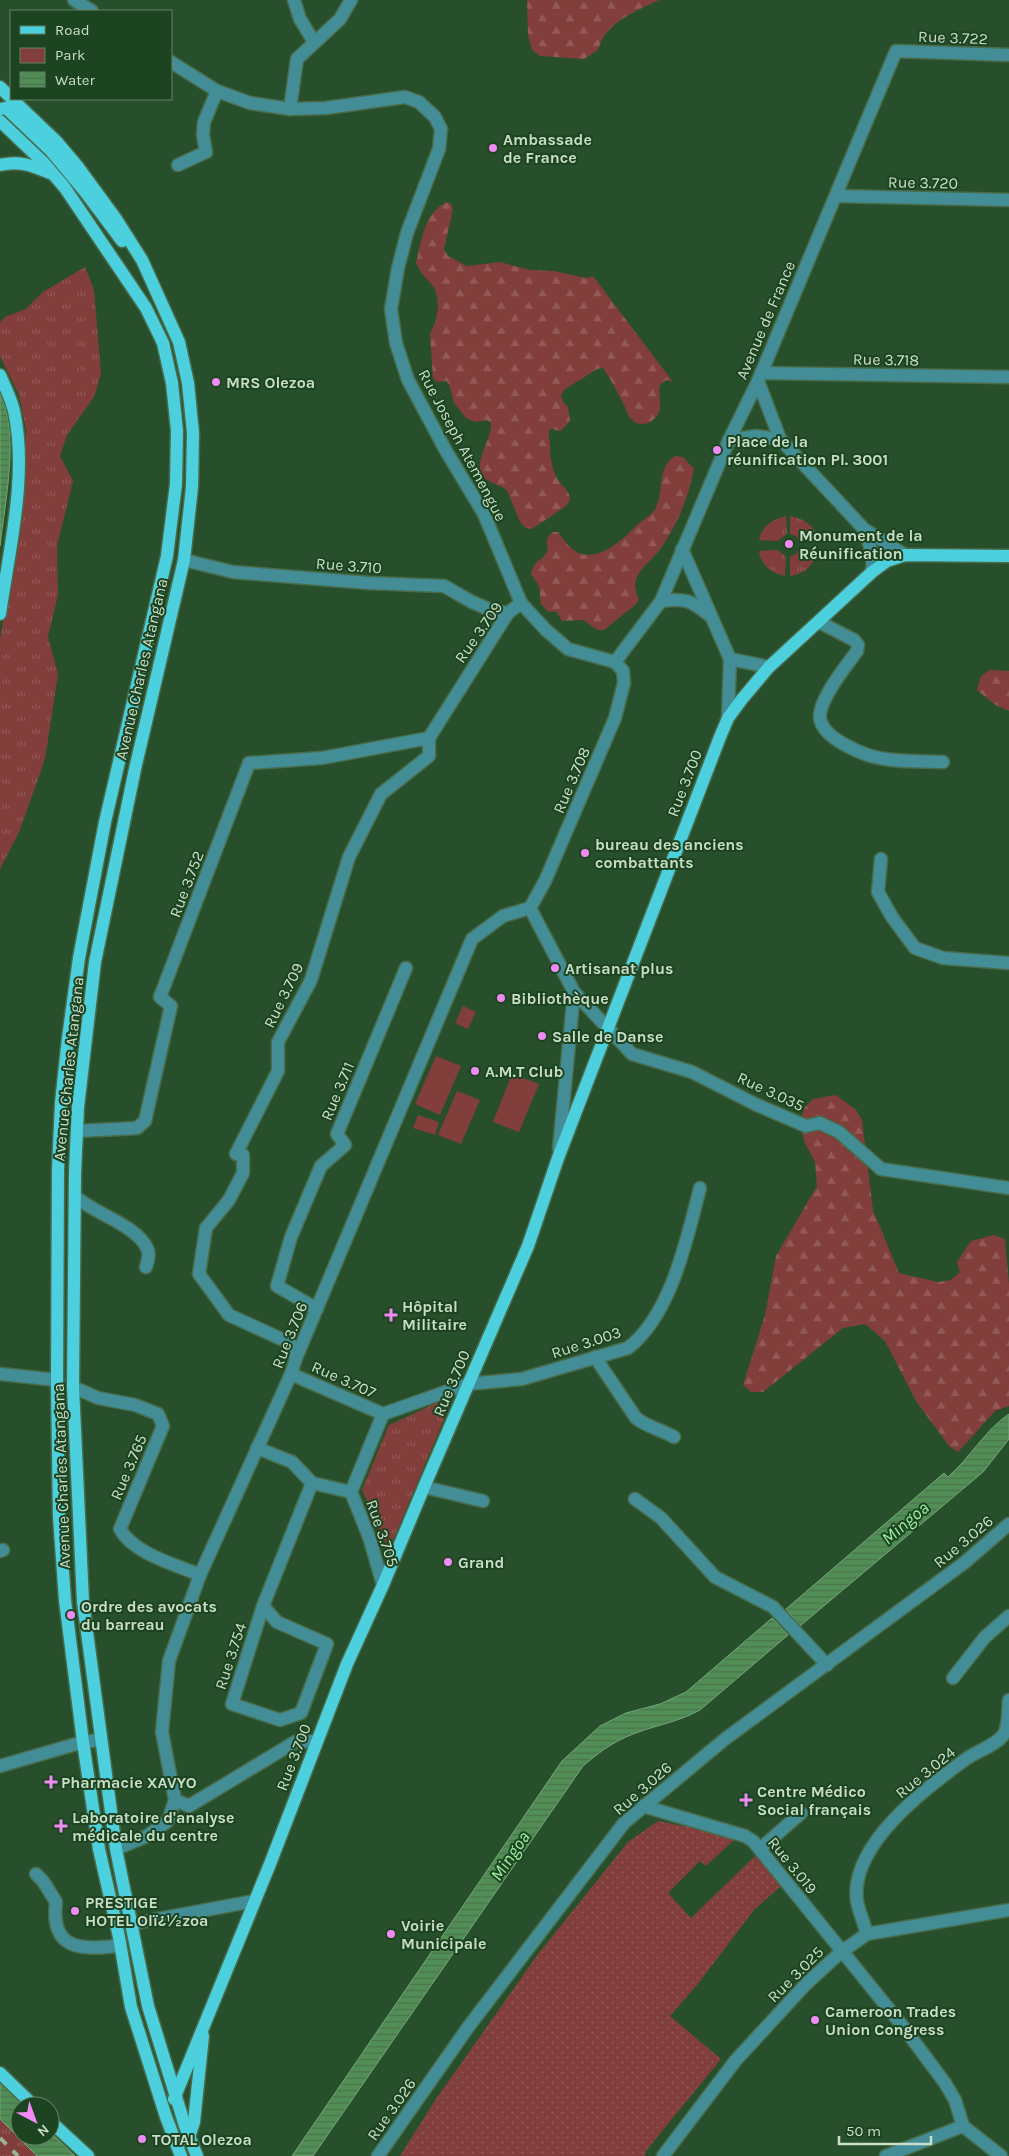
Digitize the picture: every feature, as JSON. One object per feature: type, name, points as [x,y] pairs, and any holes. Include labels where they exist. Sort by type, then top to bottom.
[{"type":"main road","points":[[1,123],[6,99]]},
{"type":"main road","name":"Avenue Charles Atangana","points":[[6,99],[56,141],[78,166],[116,219],[142,260],[179,342],[188,383],[193,433],[192,487],[184,560],[135,769],[95,962],[78,1107],[73,1387],[83,1602],[116,1849],[148,2006],[175,2097],[189,2139],[197,2156]]},
{"type":"main road","name":"Avenue Charles Atangana","points":[[1,123],[52,174],[119,266],[154,323],[163,343],[170,375],[176,431],[176,484],[167,556],[105,822],[79,958],[68,1038],[61,1103],[58,1169],[57,1380],[59,1516],[65,1591],[83,1742],[99,1849],[120,1943],[131,2007],[166,2117],[180,2154]]},
{"type":"main road","points":[[0,165],[11,162],[28,164],[52,174]]},
{"type":"main road","points":[[0,375],[14,410],[19,465],[17,494],[0,614]]},
{"type":"main road","points":[[905,555],[1009,556]]},
{"type":"main road","name":"Rue 3.700","points":[[166,2117],[348,1664],[384,1585],[424,1486],[528,1246],[558,1158],[699,788],[728,718],[769,667],[872,572],[888,561],[905,555]]},
{"type":"main road","points":[[180,2154],[189,2139],[194,2122],[205,2022]]},
{"type":"main road","points":[[0,2073],[24,2096]]},
{"type":"main road","points":[[60,2130],[88,2156]]},
{"type":"street","points":[[74,0],[90,10]]},
{"type":"street","points":[[294,0],[300,19],[314,42]]},
{"type":"street","points":[[290,109],[297,59],[340,19],[351,0]]},
{"type":"street","name":"Rue 3.722","points":[[896,51],[1009,55]]},
{"type":"street","name":"Avenue de France","points":[[661,601],[729,440],[760,377],[896,51]]},
{"type":"street","name":"Rue Joseph Atemengue","points":[[172,63],[217,90],[250,103],[290,109],[326,108],[405,97],[419,102],[435,117],[441,129],[439,149],[417,205],[398,268],[391,309],[396,343],[408,380],[446,451],[484,514],[521,603],[546,630],[568,649],[615,662]]},
{"type":"street","points":[[178,165],[206,152],[203,135],[204,122],[217,90]]},
{"type":"street","name":"Rue 3.720","points":[[836,196],[1009,200]]},
{"type":"street","points":[[760,377],[780,439],[864,529],[905,555]]},
{"type":"street","name":"Rue 3.718","points":[[760,377],[1009,378]]},
{"type":"street","points":[[729,440],[756,436],[780,439]]},
{"type":"street","points":[[864,529],[873,556],[872,572]]},
{"type":"street","points":[[682,549],[730,659],[728,718]]},
{"type":"street","name":"Rue 3.710","points":[[184,560],[233,572],[369,583],[444,586],[472,602],[492,610],[508,613]]},
{"type":"street","points":[[615,662],[661,601],[688,600],[711,616]]},
{"type":"street","name":"Rue 3.709","points":[[296,1358],[290,1343],[229,1315],[199,1274],[206,1228],[230,1200],[243,1173],[244,1155],[236,1154],[278,1071],[278,1042],[311,980],[349,857],[381,794],[429,756],[429,738],[508,613],[521,603]]},
{"type":"street","points":[[819,622],[854,640],[858,645],[857,651],[822,705],[820,718],[824,728],[834,738],[868,755],[885,759],[943,762]]},
{"type":"street","points":[[730,659],[769,667]]},
{"type":"street","name":"Rue 3.708","points":[[530,908],[545,881],[615,718],[624,682],[622,671],[615,662]]},
{"type":"street","name":"Rue 3.752","points":[[77,1131],[138,1128],[145,1121],[171,1006],[160,997],[249,763],[322,758],[429,738]]},
{"type":"street","points":[[881,859],[878,892],[892,916],[915,948],[943,958],[1009,964]]},
{"type":"street","points":[[530,908],[574,992],[607,1029]]},
{"type":"street","name":"Rue 3.706","points":[[175,1800],[162,1732],[169,1662],[200,1575],[291,1374],[296,1358],[472,939],[503,916],[530,908]]},
{"type":"street","name":"Rue 3.711","points":[[317,1309],[277,1286],[291,1237],[321,1166],[345,1145],[336,1134],[406,968]]},
{"type":"street","points":[[558,1158],[574,992]]},
{"type":"street","name":"Rue 3.035","points":[[607,1029],[632,1054],[692,1072],[757,1105],[806,1126],[820,1123],[839,1132],[881,1169],[1009,1188]]},
{"type":"street","name":"Rue 3.003","points":[[468,1384],[522,1379],[628,1348],[639,1339],[654,1319],[666,1298],[690,1226],[700,1188]]},
{"type":"street","points":[[75,1196],[82,1203],[124,1227],[139,1238],[147,1247],[149,1253],[146,1266]]},
{"type":"street","points":[[596,1357],[636,1418],[644,1424],[660,1429],[674,1437]]},
{"type":"street","points":[[0,1374],[57,1380]]},
{"type":"street","name":"Rue 3.707","points":[[291,1374],[383,1414],[468,1384]]},
{"type":"street","name":"Rue 3.765","points":[[73,1387],[98,1398],[135,1405],[158,1414],[163,1426],[120,1529],[126,1539],[136,1548],[200,1575]]},
{"type":"street","name":"Rue 3.705","points":[[383,1414],[351,1492],[369,1537],[384,1585]]},
{"type":"street","points":[[257,1448],[292,1462],[312,1483]]},
{"type":"street","name":"Rue 3.705","points":[[312,1483],[351,1492]]},
{"type":"street","name":"Rue 3.754","points":[[263,1606],[277,1622],[327,1644],[301,1713],[280,1720],[232,1704],[263,1606],[312,1483]]},
{"type":"street","points":[[424,1486],[484,1501]]},
{"type":"street","points":[[635,1499],[661,1518],[715,1578],[773,1607],[828,1665]]},
{"type":"street","name":"Rue 3.026","points":[[378,2156],[470,2026],[624,1823],[725,1739],[964,1563],[1009,1524]]},
{"type":"street","points":[[953,1678],[985,1637],[1009,1616]]},
{"type":"street","name":"Rue 3.024","points":[[867,1934],[857,1900],[859,1878],[872,1846],[894,1818],[933,1782],[977,1751],[999,1739],[1005,1733],[1009,1700]]},
{"type":"street","points":[[0,1766],[83,1742],[100,1740]]},
{"type":"street","points":[[116,1849],[147,1836],[168,1820],[175,1800],[188,1806],[295,1742],[316,1741]]},
{"type":"street","name":"Rue 3.019","points":[[644,1806],[745,1836],[760,1849],[841,1952],[901,2024],[945,2083],[955,2100],[962,2126]]},
{"type":"street","points":[[760,1849],[801,1813]]},
{"type":"street","points":[[36,1874],[43,1881],[56,1902],[54,1916],[56,1925],[74,1946],[94,1948],[118,1946],[120,1943]]},
{"type":"street","points":[[131,1924],[254,1901]]},
{"type":"street","name":"Rue 3.025","points":[[663,2156],[736,2060],[806,1984],[841,1952],[867,1934],[1008,1908]]},
{"type":"street","points":[[886,2156],[962,2126],[1001,2156]]},
{"type":"green space","points":[[527,0],[659,0],[614,25],[607,32],[598,50],[584,59],[540,56],[532,50],[528,35]]},
{"type":"green space","points":[[448,202],[452,205],[453,209],[444,249],[448,256],[467,266],[500,262],[530,270],[554,271],[586,278],[593,276],[673,382],[666,380],[660,385],[659,412],[651,422],[643,424],[635,422],[628,415],[603,368],[597,369],[564,390],[561,396],[563,402],[568,407],[570,421],[561,431],[550,429],[549,435],[553,470],[557,479],[568,493],[570,500],[566,506],[532,529],[526,528],[520,522],[507,490],[488,481],[481,474],[480,461],[491,423],[487,420],[475,422],[466,418],[454,403],[449,384],[446,381],[438,382],[433,379],[430,334],[436,320],[437,296],[434,287],[422,274],[416,263],[422,237],[429,219],[440,206]]},
{"type":"green space","points":[[85,267],[94,290],[101,374],[94,397],[67,435],[60,456],[73,481],[57,546],[58,595],[48,637],[58,674],[45,759],[20,830],[0,869],[0,639],[23,501],[26,429],[19,395],[0,356],[0,322],[5,317],[26,309],[43,292]]},
{"type":"green space","points":[[675,456],[683,457],[694,469],[692,480],[682,510],[672,529],[661,548],[637,577],[635,586],[639,600],[635,605],[604,630],[598,630],[583,620],[562,621],[557,612],[547,611],[541,604],[539,586],[531,574],[536,563],[548,550],[547,542],[549,536],[553,532],[558,532],[570,547],[578,553],[587,555],[596,554],[614,545],[656,508],[663,472],[669,461]]},
{"type":"green space","points":[[786,516],[787,534],[778,541],[759,540],[765,527],[777,519]]},
{"type":"green space","points":[[790,516],[800,519],[812,527],[818,540],[799,541],[796,536],[790,534]]},
{"type":"green space","points":[[778,550],[786,557],[785,576],[767,568],[759,551]]},
{"type":"green space","points":[[799,550],[817,551],[808,568],[790,576],[790,557]]},
{"type":"green space","points":[[990,670],[1009,671],[1009,711],[994,704],[977,690],[981,676]]},
{"type":"green space","points":[[463,1006],[476,1012],[468,1029],[455,1023]]},
{"type":"green space","points":[[436,1056],[461,1066],[440,1115],[415,1104]]},
{"type":"green space","points":[[512,1074],[539,1084],[519,1132],[493,1122]]},
{"type":"green space","points":[[457,1091],[480,1100],[461,1144],[438,1135]]},
{"type":"green space","points":[[836,1095],[856,1110],[862,1120],[873,1210],[899,1273],[938,1282],[951,1280],[960,1272],[957,1262],[971,1241],[994,1235],[1005,1239],[1009,1284],[1009,1406],[995,1411],[958,1452],[949,1446],[916,1401],[885,1341],[865,1324],[843,1328],[763,1392],[751,1392],[743,1385],[765,1315],[776,1256],[817,1186],[815,1162],[804,1141],[801,1118],[805,1107],[813,1099]]},
{"type":"green space","points":[[418,1115],[439,1122],[435,1135],[413,1128]]},
{"type":"green space","points":[[454,1395],[389,1550],[362,1490],[389,1425]]},
{"type":"green space","points":[[658,1821],[734,1836],[734,1840],[706,1866],[700,1861],[668,1893],[691,1918],[755,1856],[782,1885],[754,1910],[697,1985],[670,2016],[721,2059],[646,2151],[645,2156],[400,2156],[436,2099],[538,1954],[628,1842]]},
{"type":"green space","points":[[0,2119],[10,2129],[10,2146],[27,2146],[37,2156],[0,2156]]},
{"type":"water","points":[[0,393],[6,409],[10,448],[0,546]]},
{"type":"water","name":"Mingoa","points":[[1009,1414],[1009,1439],[983,1472],[800,1626],[786,1609],[944,1473],[948,1477],[992,1428]]},
{"type":"water","name":"Mingoa","points":[[772,1618],[788,1635],[700,1710],[620,1740],[603,1750],[583,1766],[313,2156],[292,2156],[562,1761],[600,1726],[626,1713],[660,1704],[686,1692]]},
{"type":"water","points":[[0,2083],[14,2096],[10,2096],[10,2129],[0,2119]]},
{"type":"water","points":[[60,2142],[75,2156],[37,2156],[27,2146],[60,2146]]},
{"type":"railway","points":[[0,2138],[18,2156]]},
{"type":"place","name":"Ambassade de France","points":[[493,148]]},
{"type":"place","name":"MRS Olezoa","points":[[216,382]]},
{"type":"place","name":"Place de la réunification Pl. 3001","points":[[717,450]]},
{"type":"place","name":"Monument de la Réunification","points":[[789,544]]},
{"type":"place","name":"bureau des anciens combattants","points":[[585,853]]},
{"type":"place","name":"Artisanat plus","points":[[555,968]]},
{"type":"place","name":"Bibliothèque","points":[[501,998]]},
{"type":"place","name":"Salle de Danse","points":[[542,1036]]},
{"type":"place","name":"A.M.T Club","points":[[475,1071]]},
{"type":"place","name":"Hôpital Militaire","points":[[391,1315]]},
{"type":"place","name":"Grand","points":[[448,1562]]},
{"type":"place","name":"Ordre des avocats du barreau","points":[[71,1615]]},
{"type":"place","name":"Pharmacie XAVYO","points":[[51,1782]]},
{"type":"place","name":"Centre Médico Social français","points":[[746,1800]]},
{"type":"place","name":"Laboratoire d'analyse médicale du centre","points":[[61,1826]]},
{"type":"place","name":"PRESTIGE HOTEL Olï¿½zoa","points":[[75,1911]]},
{"type":"place","name":"Voirie Municipale","points":[[391,1934]]},
{"type":"place","name":"Cameroon Trades Union Congress","points":[[815,2020]]},
{"type":"place","name":"TOTAL Olezoa","points":[[142,2139]]}]
